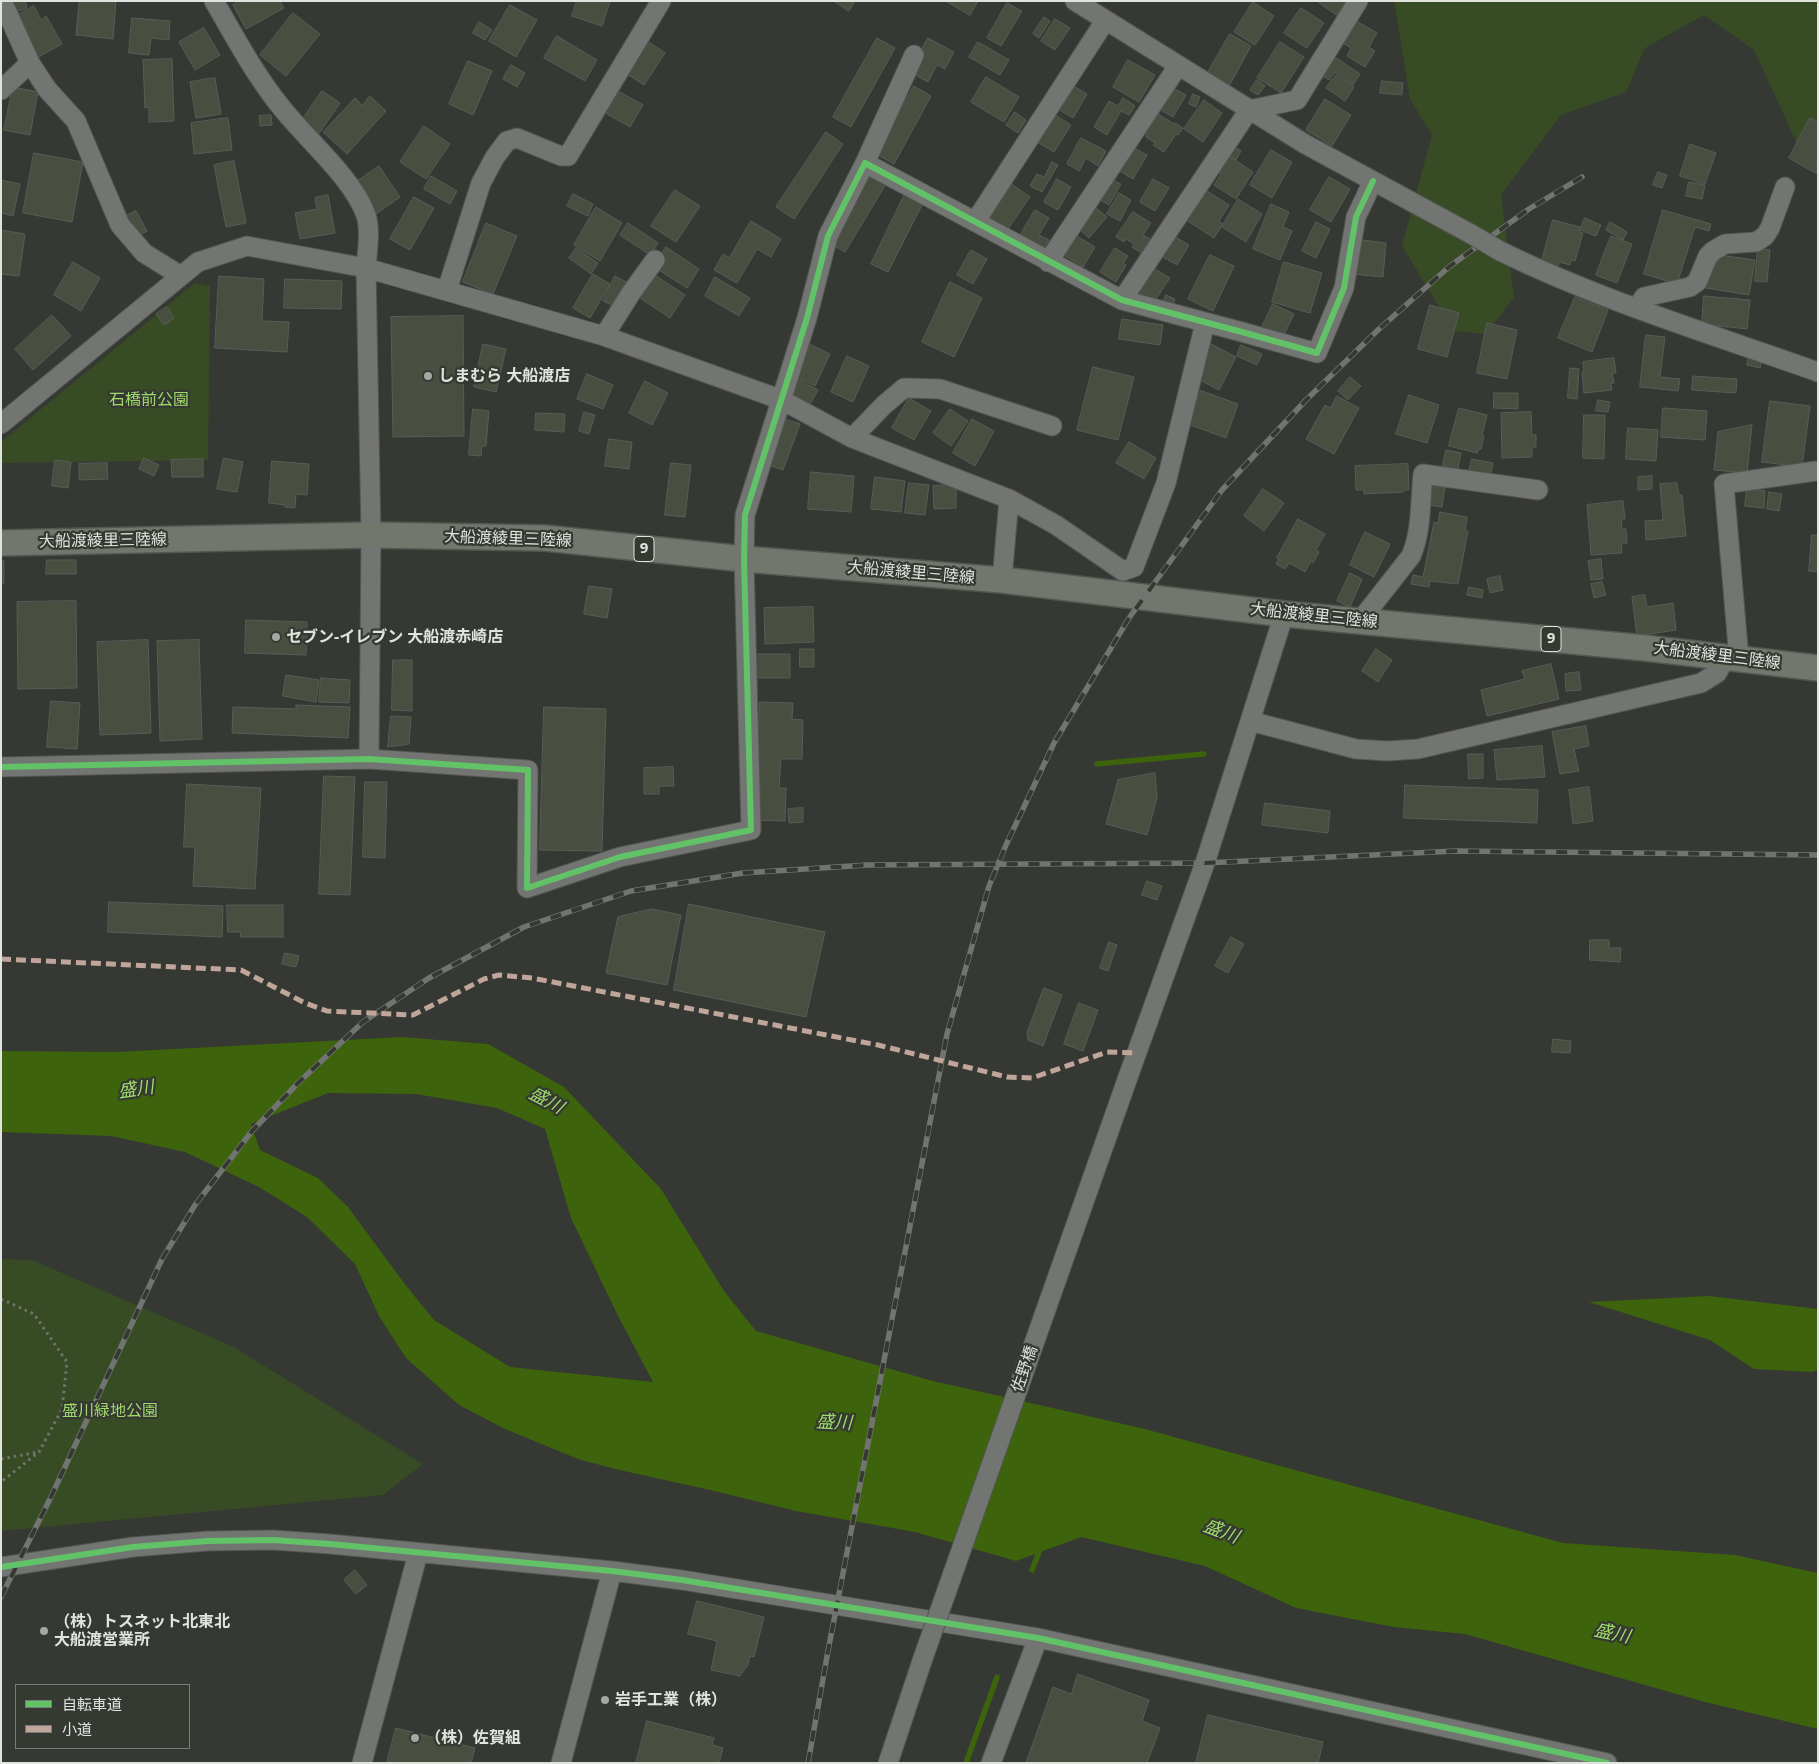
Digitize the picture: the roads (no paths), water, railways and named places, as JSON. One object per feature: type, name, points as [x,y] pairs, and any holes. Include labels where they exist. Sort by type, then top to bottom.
[{"type":"main road","name":"大船渡綾里三陸線","points":[[1,543],[371,535],[546,538],[744,559],[1002,580],[1284,614],[1635,647],[1818,668]]},
{"type":"street","points":[[2,1],[30,63],[48,89],[76,121],[120,225],[144,252],[181,276]]},
{"type":"street","points":[[214,1],[253,68],[281,107],[352,189],[366,216],[369,230],[366,268],[371,535],[369,759]]},
{"type":"street","points":[[447,290],[481,183],[494,157],[507,141],[517,138],[561,156],[568,156],[661,1]]},
{"type":"street","points":[[1075,1],[1305,144],[1500,251],[1548,275],[1818,372]]},
{"type":"street","points":[[1122,300],[1249,110],[1296,100],[1358,1]]},
{"type":"street","points":[[975,222],[1105,21]]},
{"type":"street","points":[[1,767],[369,759],[528,770],[527,888],[620,858],[751,830],[744,559],[745,515],[807,318],[828,236],[865,163],[914,54]]},
{"type":"street","points":[[1,90],[30,63]]},
{"type":"street","points":[[1048,262],[1178,66]]},
{"type":"street","points":[[865,163],[1122,300],[1317,353],[1344,288],[1356,216],[1374,181]]},
{"type":"street","points":[[1637,308],[1644,297],[1690,287],[1697,282],[1708,256],[1725,244],[1756,242],[1765,236],[1770,228],[1785,186]]},
{"type":"street","points":[[1,424],[198,262],[246,246],[366,268],[447,290],[604,336],[782,400],[852,438],[1009,500],[1056,525],[1123,571],[1134,567],[1166,483],[1205,323]]},
{"type":"street","points":[[604,336],[631,293],[655,260]]},
{"type":"street","points":[[852,438],[884,405],[904,388],[940,389],[1052,426]]},
{"type":"street","points":[[1250,721],[1356,749],[1387,751],[1418,749],[1701,683],[1732,658],[1724,484],[1816,470]]},
{"type":"street","points":[[1360,621],[1411,556],[1416,544],[1422,474],[1538,490]]},
{"type":"street","points":[[1002,580],[1009,500]]},
{"type":"street","name":"佐野橋","points":[[888,1763],[922,1661],[1205,863],[1284,614]]},
{"type":"street","points":[[1,1567],[133,1547],[208,1541],[273,1540],[612,1571],[692,1582],[1038,1638],[1607,1763]]},
{"type":"street","points":[[362,1763],[418,1553]]},
{"type":"street","points":[[561,1763],[612,1571]]},
{"type":"street","points":[[992,1763],[1038,1638]]},
{"type":"water","name":"盛川","points":[[402,1037],[488,1044],[564,1087],[661,1189],[724,1291],[756,1331],[933,1381],[1141,1428],[1563,1543],[1735,1555],[1818,1573],[1818,1729],[1705,1702],[1465,1634],[1394,1627],[1296,1608],[1205,1566],[1081,1537],[1016,1561],[915,1532],[796,1511],[578,1459],[505,1429],[459,1405],[406,1358],[379,1316],[355,1264],[307,1217],[259,1187],[185,1152],[111,1136],[1,1132],[1,1051],[117,1052]],"holes":[[[328,1093],[416,1094],[497,1108],[545,1129],[571,1218],[618,1316],[653,1382],[510,1367],[434,1320],[348,1207],[318,1178],[260,1150],[251,1124]]]},
{"type":"water","points":[[1709,1296],[1818,1309],[1818,1370],[1812,1372],[1754,1369],[1710,1340],[1589,1302]]},
{"type":"waterway","points":[[1097,764],[1204,754]]},
{"type":"waterway","points":[[1032,1570],[1041,1547]]},
{"type":"waterway","points":[[966,1763],[997,1677]]},
{"type":"railway","points":[[808,1763],[947,1034],[989,886],[1054,743],[1129,618],[1222,490],[1306,400],[1379,329],[1450,266],[1529,209],[1582,177]]},
{"type":"railway","points":[[1,1597],[50,1499],[162,1259],[195,1205],[252,1131],[298,1083],[363,1022],[429,978],[524,927],[631,891],[743,873],[867,865],[1205,863],[1456,851],[1818,855]]},
{"type":"place","name":"しまむら 大船渡店","points":[[428,376]]},
{"type":"place","name":"セブン-イレブン 大船渡赤崎店","points":[[276,637]]},
{"type":"place","name":"（株）トスネット北東北 大船渡営業所","points":[[44,1631]]},
{"type":"place","name":"岩手工業（株）","points":[[605,1700]]},
{"type":"place","name":"（株）佐賀組","points":[[415,1738]]},
{"type":"park label","name":"石橋前公園","points":[[149,400]]},
{"type":"park label","name":"盛川緑地公園","points":[[110,1411]]}]
